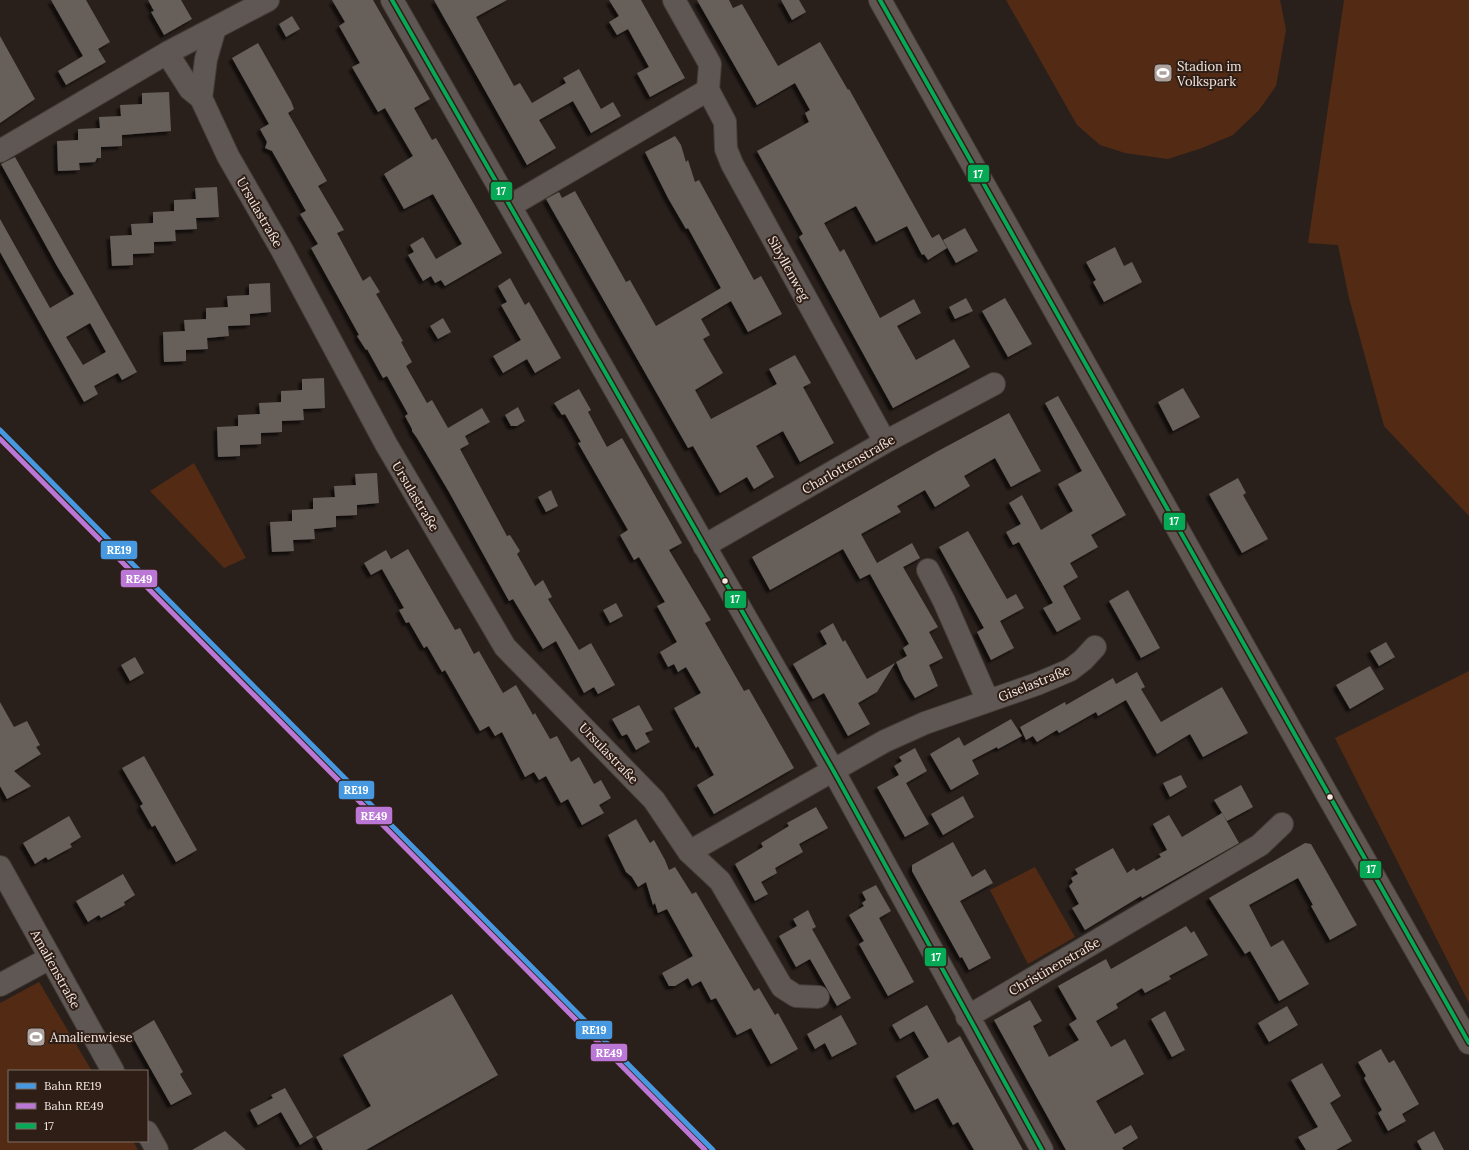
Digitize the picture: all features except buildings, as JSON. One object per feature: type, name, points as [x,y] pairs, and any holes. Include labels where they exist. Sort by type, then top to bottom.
[{"type":"main road","points":[[880,0],[1343,823],[1469,1043]]},
{"type":"street","points":[[0,151],[167,53],[268,0]]},
{"type":"street","points":[[392,0],[833,770],[967,1017],[1042,1150]]},
{"type":"street","points":[[510,206],[708,90],[710,64],[674,0]]},
{"type":"street","points":[[201,98],[206,59],[215,28]]},
{"type":"street","name":"Ursulastraße","points":[[167,53],[190,88],[201,98],[228,156],[282,250],[386,444],[505,647],[654,800],[689,852],[720,881],[782,987],[796,996],[818,997]]},
{"type":"street","name":"Sibyllenweg","points":[[708,90],[725,122],[726,148],[732,164],[885,442]]},
{"type":"street","name":"Charlottenstraße","points":[[704,546],[885,442],[994,384]]},
{"type":"street","name":"Giselastraße","points":[[928,570],[944,601],[988,701]]},
{"type":"street","name":"Giselastraße","points":[[833,770],[885,741],[919,726],[1037,684],[1070,670],[1096,647]]},
{"type":"street","points":[[689,852],[833,770]]},
{"type":"street","name":"Christinenstraße","points":[[967,1017],[1260,846],[1282,824]]},
{"type":"street","name":"Amalienstraße","points":[[0,868],[112,1070]]},
{"type":"street","points":[[0,985],[50,958]]},
{"type":"street","points":[[148,1134],[157,1150]]},
{"type":"shaded area","name":"Stadion im Volkspark","points":[[1006,0],[1280,0],[1286,30],[1276,86],[1259,110],[1233,135],[1202,148],[1168,159],[1125,153],[1100,145],[1077,125]]},
{"type":"shaded area","points":[[1344,0],[1469,0],[1469,516],[1384,426],[1349,298],[1338,245],[1308,243]]},
{"type":"shaded area","points":[[194,463],[246,558],[224,568],[150,491]]},
{"type":"shaded area","points":[[1469,671],[1469,1003],[1335,738]]},
{"type":"shaded area","points":[[1035,867],[1075,937],[1028,964],[990,890]]},
{"type":"shaded area","name":"Amalienwiese","points":[[39,982],[91,1070],[8,1070],[8,1142],[134,1142],[138,1150],[0,1150],[0,1003]]},
{"type":"rail line","name":"RE19","points":[[0,430],[713,1150]]},
{"type":"rail line","name":"RE49","points":[[0,439],[705,1150]]},
{"type":"transit line","name":"17","points":[[392,0],[833,770],[1042,1150]]},
{"type":"transit line","name":"17","points":[[880,0],[1469,1043]]},
{"type":"place","name":"Stadion im Volkspark","points":[[1163,73]]},
{"type":"place","name":"Amalienwiese","points":[[36,1037]]}]
